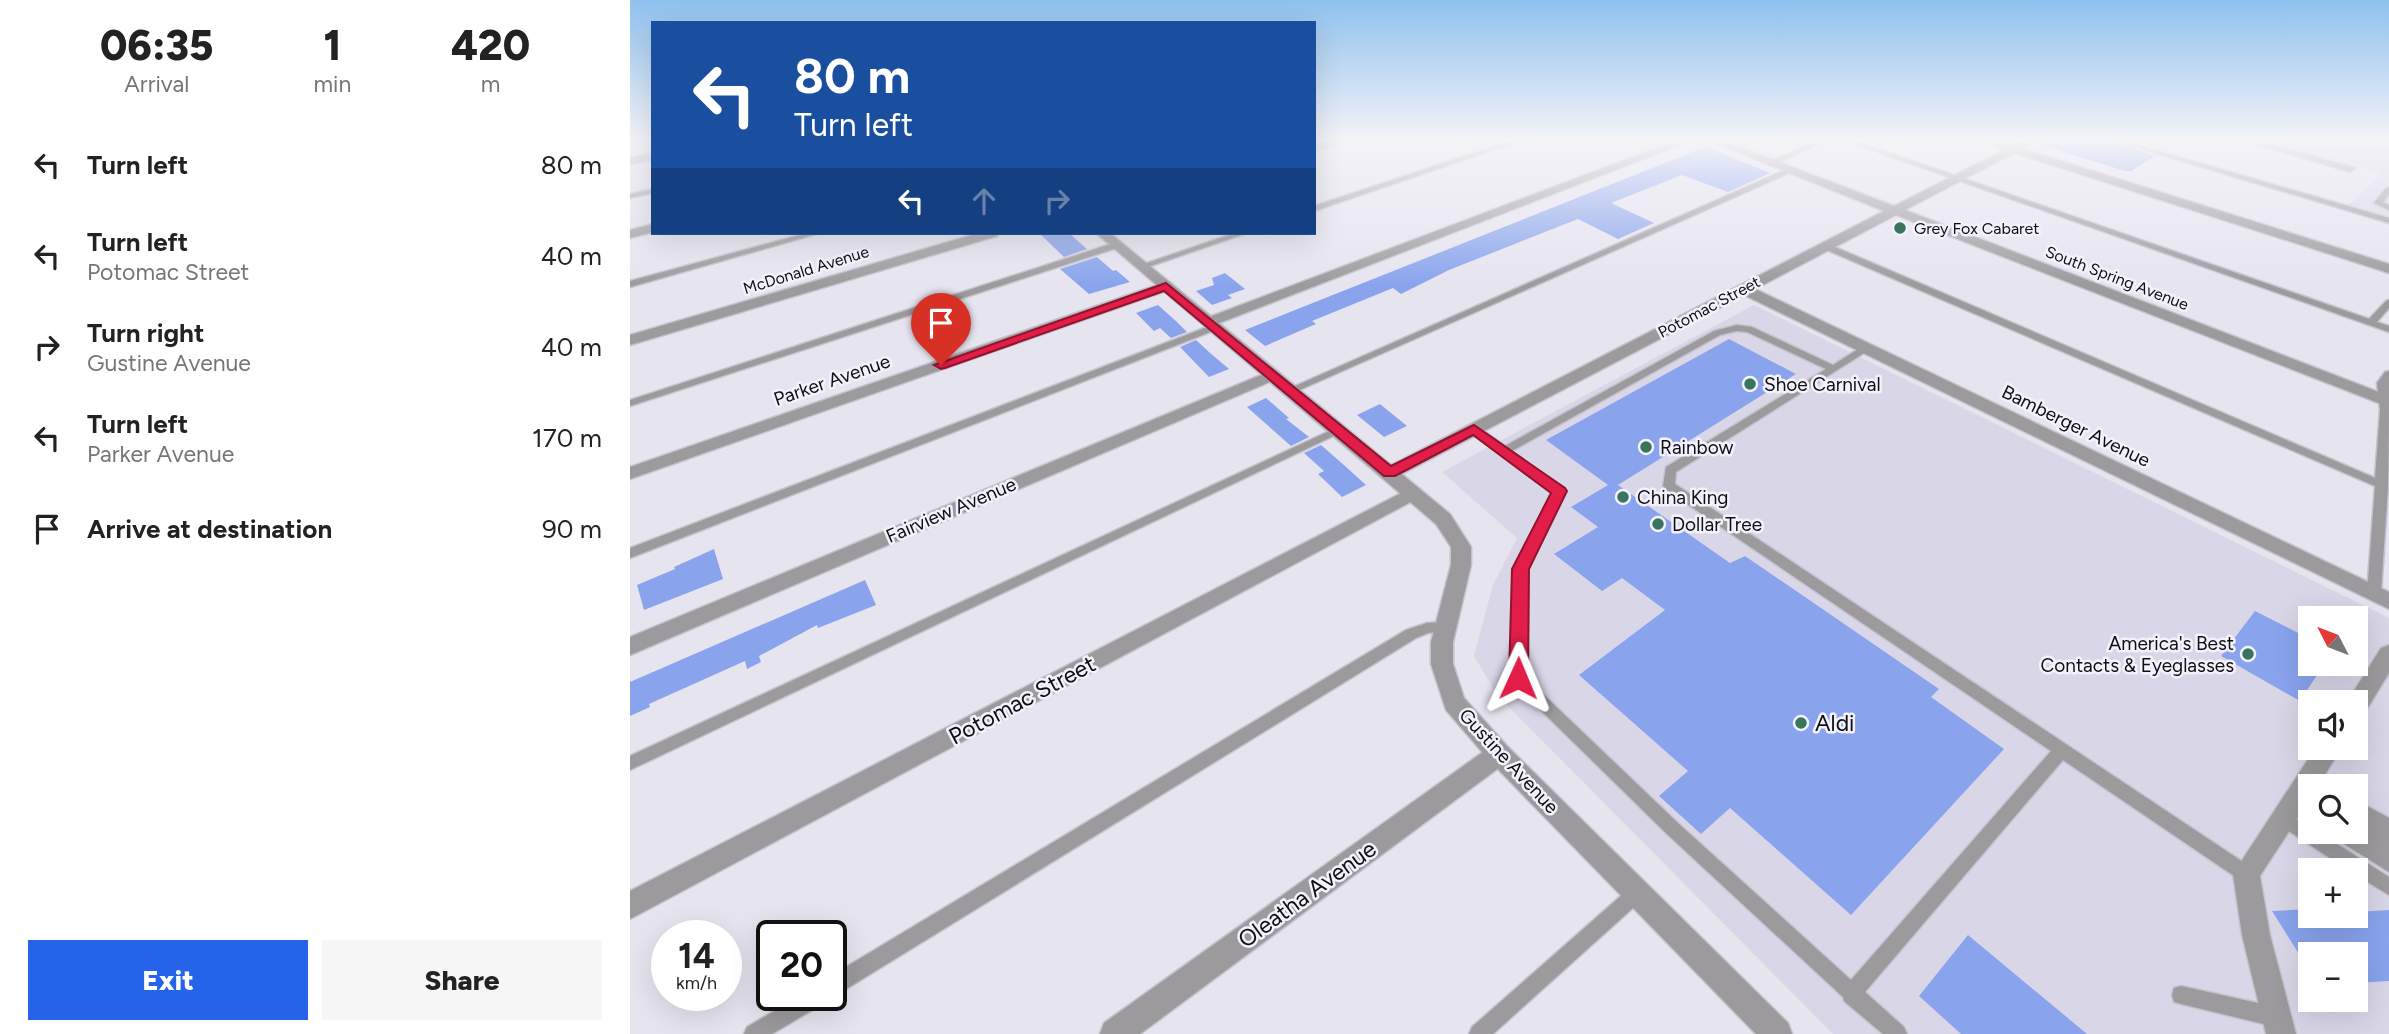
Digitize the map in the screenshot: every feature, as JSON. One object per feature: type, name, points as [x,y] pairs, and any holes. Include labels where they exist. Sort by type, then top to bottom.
[{"type":"street","points":[[1212,325],[1560,189]]},
{"type":"street","name":"South Spring Avenue","points":[[1840,189],[2387,401]]},
{"type":"street","name":"Potomac Street","points":[[1390,473],[1933,189]]},
{"type":"street","points":[[2139,189],[2389,269]]},
{"type":"street","points":[[630,234],[651,229]]},
{"type":"street","name":"McDonald Avenue","points":[[630,340],[985,235]]},
{"type":"street","name":"Gustine Avenue","points":[[1104,235],[1443,519],[1461,547],[1461,565],[1445,627],[1442,664],[1454,702],[1499,754],[1777,1034]]},
{"type":"street","name":"Parker Avenue","points":[[630,473],[1166,286]]},
{"type":"street","name":"Bamberger Avenue","points":[[1744,289],[2381,597]]},
{"type":"street","name":"Fairview Avenue","points":[[630,646],[1273,375]]},
{"type":"street","name":"Potomac Street","points":[[630,906],[1413,493]]},
{"type":"street","points":[[2367,690],[2389,654]]},
{"type":"street","name":"Oleatha Avenue","points":[[1115,1034],[1499,754]]},
{"type":"street","points":[[2279,1026],[2256,935],[2246,874],[2298,804]]},
{"type":"street","points":[[2368,819],[2389,832]]},
{"type":"street","points":[[2365,844],[2389,859]]},
{"type":"lane","points":[[1316,208],[1373,189]]},
{"type":"lane","points":[[1291,390],[1748,189]]},
{"type":"lane","points":[[1992,189],[2389,328]]},
{"type":"lane","points":[[2281,189],[2389,221]]},
{"type":"lane","points":[[2389,190],[2378,203],[2389,208]]},
{"type":"lane","points":[[630,196],[651,191]]},
{"type":"lane","points":[[630,284],[809,235]]},
{"type":"lane","points":[[1142,267],[1237,235]]},
{"type":"lane","points":[[630,403],[1117,245]]},
{"type":"lane","points":[[1825,246],[2382,485]]},
{"type":"lane","points":[[2371,322],[2389,303]]},
{"type":"lane","points":[[630,553],[1212,325]]},
{"type":"lane","points":[[1504,451],[1717,333],[1737,328],[1749,329],[1834,369]]},
{"type":"lane","points":[[1867,348],[1670,470],[1669,486],[2246,874]]},
{"type":"lane","points":[[2381,597],[2382,485],[2387,401],[2382,383],[2389,374]]},
{"type":"lane","points":[[1474,429],[1559,491],[1521,569],[1518,678],[1673,829],[1897,1034]]},
{"type":"lane","points":[[630,763],[1338,430]]},
{"type":"lane","points":[[847,977],[1411,634],[1427,628],[1445,627]]},
{"type":"lane","points":[[1851,994],[2062,750]]},
{"type":"lane","points":[[2346,844],[2389,887]]},
{"type":"lane","points":[[1479,1034],[1637,893]]},
{"type":"lane","points":[[2181,995],[2279,1026]]},
{"type":"lane","points":[[754,1034],[792,1011]]},
{"type":"shaded area","points":[[2366,189],[2389,189],[2389,219],[2346,207]]},
{"type":"shaded area","points":[[1754,305],[2365,606],[2298,606],[2298,676],[2368,676],[2368,608],[2389,618],[2389,1034],[1833,1034],[1498,696],[1474,656],[1493,585],[1517,538],[1442,472]]},
{"type":"building","points":[[1599,189],[1646,189],[1611,203],[1654,223],[1618,239],[1578,219],[1449,270],[1401,294],[1393,288],[1312,321],[1316,324],[1265,346],[1245,330]]},
{"type":"building","points":[[1041,235],[1071,235],[1087,249],[1064,257]]},
{"type":"building","points":[[1097,257],[1130,282],[1089,294],[1060,269]]},
{"type":"building","points":[[1225,273],[1245,289],[1228,295],[1232,298],[1212,305],[1196,291],[1214,285],[1212,278]]},
{"type":"building","points":[[1158,305],[1187,332],[1171,338],[1160,328],[1154,331],[1136,313]]},
{"type":"building","name":"Aldi","points":[[1729,339],[1796,374],[1618,485],[1730,563],[1745,556],[1939,689],[1931,697],[2004,749],[1851,915],[1730,808],[1701,834],[1659,796],[1688,771],[1579,675],[1665,610],[1622,578],[1602,591],[1554,554],[1598,527],[1571,507],[1608,485],[1546,440]]},
{"type":"building","points":[[1196,340],[1229,369],[1209,377],[1180,347]]},
{"type":"building","points":[[1266,398],[1289,418],[1286,419],[1309,437],[1291,446],[1247,407]]},
{"type":"building","points":[[1380,404],[1407,426],[1384,437],[1357,415]]},
{"type":"building","points":[[1321,445],[1366,485],[1342,497],[1318,474],[1324,471],[1304,453]]},
{"type":"building","points":[[714,549],[723,579],[644,610],[637,585]]},
{"type":"building","points":[[865,580],[876,605],[818,628],[817,625],[759,656],[761,662],[747,669],[745,661],[649,704],[650,707],[630,716],[630,682]]},
{"type":"building","points":[[2255,611],[2298,633],[2298,676],[2316,676],[2307,690],[2298,690],[2298,700],[2221,656]]},
{"type":"building","points":[[2298,910],[2298,928],[2368,928],[2368,911],[2389,910],[2389,981],[2368,982],[2368,942],[2298,942],[2298,952],[2272,911]]},
{"type":"building","points":[[1968,935],[2087,1034],[1961,1034],[1919,996]]},
{"type":"place","name":"Grey Fox Cabaret","points":[[1900,228]]},
{"type":"place","name":"Shoe Carnival","points":[[1750,384]]},
{"type":"place","name":"Rainbow","points":[[1646,447]]},
{"type":"place","name":"China King","points":[[1623,497]]},
{"type":"place","name":"Dollar Tree","points":[[1658,524]]},
{"type":"place","name":"America's Best Contacts & Eyeglasses","points":[[2248,654]]},
{"type":"place","name":"Aldi","points":[[1801,723]]},
{"type":"route","points":[[941,365],[1166,286],[1390,473],[1474,429],[1559,491],[1521,569],[1518,678]]}]
